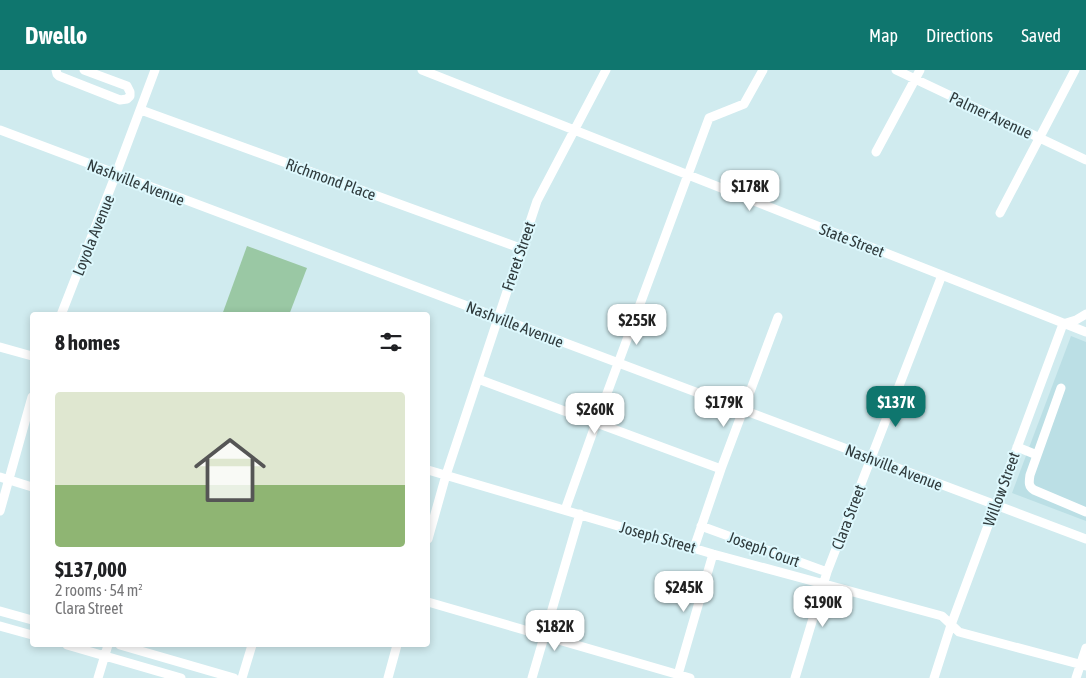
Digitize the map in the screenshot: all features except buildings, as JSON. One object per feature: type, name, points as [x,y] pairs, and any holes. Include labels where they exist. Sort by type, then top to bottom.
[{"type":"street","points":[[56,70],[59,76],[120,100],[127,99],[130,96],[129,89],[126,86],[84,70]]},
{"type":"street","name":"Loyola Avenue","points":[[62,312],[155,70]]},
{"type":"street","name":"State Street","points":[[422,70],[1086,332]]},
{"type":"street","name":"Freret Street","points":[[430,532],[446,475],[497,317],[537,201],[606,70]]},
{"type":"street","points":[[565,510],[709,118],[744,104],[763,70]]},
{"type":"street","name":"Palmer Avenue","points":[[896,70],[1086,160]]},
{"type":"street","points":[[876,152],[920,70]]},
{"type":"street","points":[[1000,213],[1074,70]]},
{"type":"street","name":"Richmond Place","points":[[130,96],[142,105],[520,248]]},
{"type":"street","name":"Nashville Avenue","points":[[0,130],[1086,539]]},
{"type":"street","name":"Clara Street","points":[[795,678],[828,572],[942,275]]},
{"type":"street","points":[[1063,324],[1076,320],[1086,314]]},
{"type":"street","points":[[694,548],[721,469],[778,317]]},
{"type":"street","name":"Willow Street","points":[[934,678],[951,625],[1063,324]]},
{"type":"street","points":[[0,347],[30,355]]},
{"type":"street","points":[[478,379],[721,469]]},
{"type":"street","points":[[1062,388],[1037,455],[1029,484],[1034,490],[1086,512]]},
{"type":"street","points":[[0,510],[4,478],[30,403]]},
{"type":"street","points":[[1017,447],[1037,455]]},
{"type":"street","name":"Joseph Street","points":[[430,471],[713,554],[942,616],[959,632],[1083,665]]},
{"type":"street","points":[[4,478],[30,486]]},
{"type":"street","points":[[532,678],[580,514]]},
{"type":"street","name":"Joseph Court","points":[[701,526],[828,572]]},
{"type":"street","points":[[678,676],[713,554]]},
{"type":"street","points":[[430,603],[690,678]]},
{"type":"street","points":[[0,611],[30,619]]},
{"type":"street","points":[[0,626],[30,634]]},
{"type":"street","points":[[75,647],[181,678]]},
{"type":"street","points":[[98,678],[107,647]]},
{"type":"street","points":[[127,647],[234,678]]},
{"type":"street","points":[[242,678],[251,647]]},
{"type":"street","points":[[388,678],[396,647]]},
{"type":"street","points":[[1076,678],[1083,665],[1086,648]]},
{"type":"shaded area","points":[[1071,336],[1086,342],[1086,521],[1012,493]]},
{"type":"green space","points":[[247,246],[307,268],[290,312],[223,312]]}]
